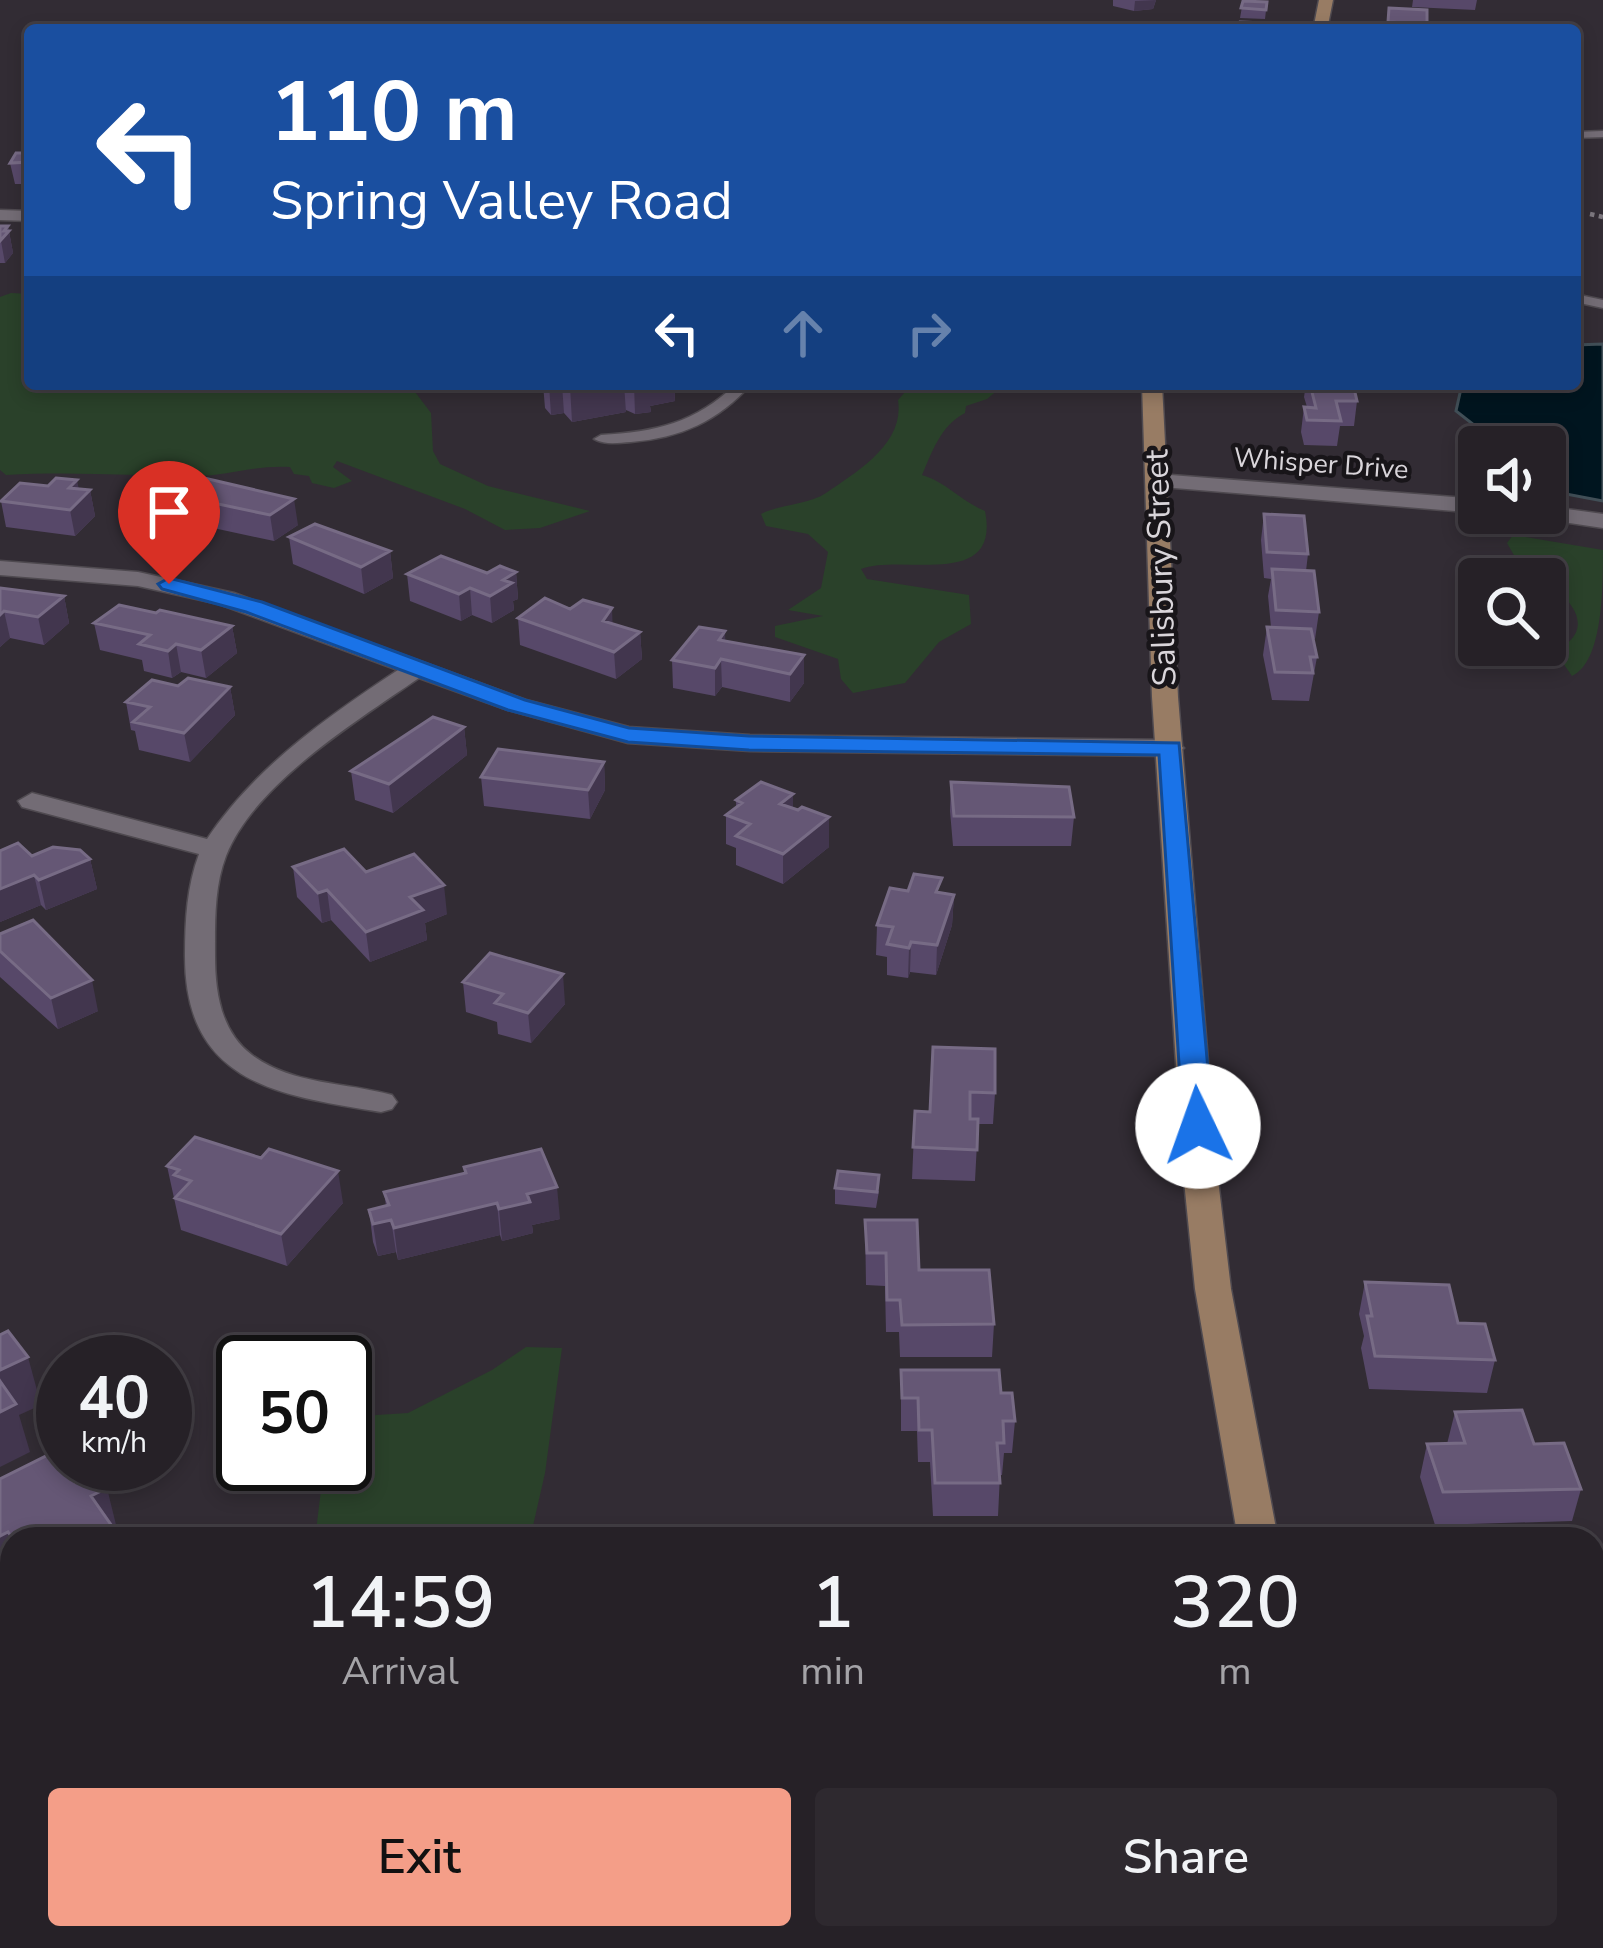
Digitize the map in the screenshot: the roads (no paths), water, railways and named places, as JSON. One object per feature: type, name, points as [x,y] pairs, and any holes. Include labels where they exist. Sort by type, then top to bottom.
[{"type":"main road","name":"Salisbury Street","points":[[1152,390],[1162,642],[1213,1289],[1256,1527]]},
{"type":"street","name":"Whisper Drive","points":[[1158,481],[1458,504]]},
{"type":"street","points":[[1566,516],[1603,521]]},
{"type":"street","points":[[0,568],[104,575],[197,591],[570,721],[658,739],[1171,748]]},
{"type":"street","points":[[381,1102],[289,1088],[236,1060],[205,1013],[202,904],[214,848],[261,790],[300,753],[417,668]]},
{"type":"street","points":[[32,801],[214,848]]},
{"type":"lane","points":[[601,439],[692,428],[738,390]]},
{"type":"water","points":[[1603,344],[1603,501],[1566,494],[1566,426],[1475,426],[1456,411],[1461,390],[1581,390],[1581,345]]}]
